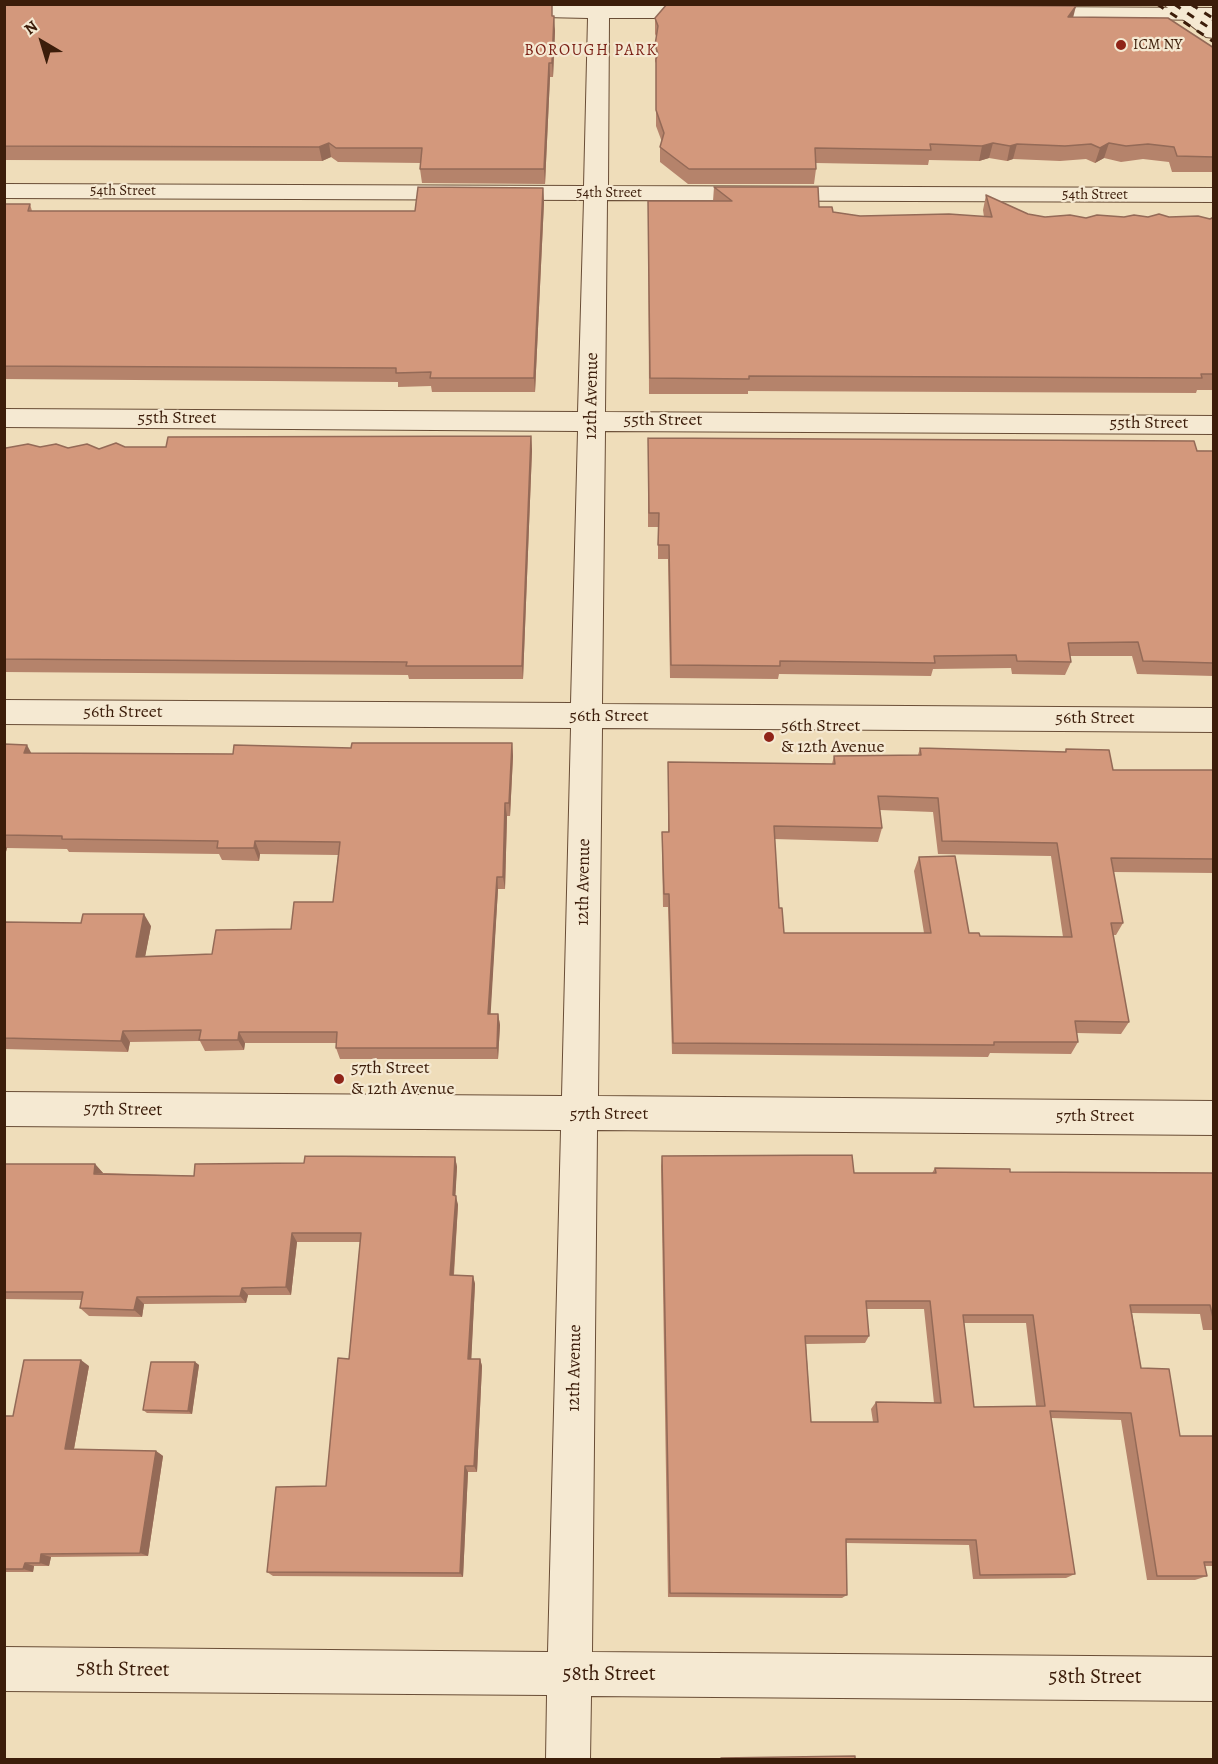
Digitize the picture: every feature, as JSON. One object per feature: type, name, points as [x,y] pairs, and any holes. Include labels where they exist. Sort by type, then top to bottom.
[{"type":"street","points":[[492,11],[599,8],[725,12]]},
{"type":"street","name":"12th Avenue","points":[[568,1760],[599,8]]},
{"type":"street","points":[[1180,9],[1214,32]]},
{"type":"street","points":[[1008,13],[1180,9],[1214,14]]},
{"type":"street","name":"54th Street","points":[[4,191],[1214,195]]},
{"type":"street","name":"55th Street","points":[[4,418],[1214,424]]},
{"type":"street","name":"56th Street","points":[[4,712],[1214,720]]},
{"type":"street","name":"57th Street","points":[[4,1109],[1214,1118]]},
{"type":"street","name":"58th Street","points":[[4,1669],[1214,1679]]},
{"type":"building","points":[[4,4],[552,5],[552,16],[554,16],[552,63],[549,63],[544,169],[420,169],[422,148],[336,148],[329,143],[319,147],[4,146]]},
{"type":"building","points":[[667,4],[1076,6],[1068,17],[1168,18],[1214,48],[1214,157],[1177,156],[1174,147],[1148,144],[1126,146],[1109,143],[1100,148],[1091,144],[1065,146],[1017,144],[1010,146],[993,143],[982,146],[930,144],[931,150],[815,148],[816,169],[689,169],[660,147],[664,133],[656,110],[656,59],[658,54],[655,45],[658,26],[655,18]]},
{"type":"building","points":[[418,187],[543,188],[534,378],[430,378],[431,372],[396,373],[396,368],[4,366],[4,204],[30,204],[28,211],[415,211]]},
{"type":"building","points":[[714,187],[818,187],[819,207],[832,207],[833,212],[860,216],[949,214],[992,217],[986,195],[1028,214],[1045,217],[1070,215],[1086,218],[1097,215],[1124,217],[1134,215],[1148,217],[1159,214],[1169,217],[1198,216],[1210,219],[1214,217],[1214,374],[1201,374],[1202,378],[749,376],[749,379],[650,378],[648,201],[732,201]]},
{"type":"building","points":[[531,436],[522,666],[406,666],[407,662],[4,659],[4,447],[28,444],[40,447],[56,444],[68,448],[87,444],[99,449],[116,443],[125,447],[166,447],[168,437]]},
{"type":"building","points":[[648,438],[1194,441],[1197,451],[1214,451],[1214,663],[1143,661],[1138,642],[1068,643],[1071,662],[1017,661],[1016,655],[934,656],[935,663],[780,661],[780,666],[671,665],[669,545],[658,545],[659,513],[649,513]]},
{"type":"building","points":[[352,743],[512,743],[509,803],[505,803],[503,877],[497,877],[488,1014],[498,1014],[497,1048],[336,1048],[337,1032],[239,1032],[238,1040],[199,1040],[201,1030],[123,1031],[121,1041],[4,1038],[4,922],[81,923],[83,914],[144,914],[136,957],[212,954],[216,930],[291,929],[294,902],[333,902],[340,842],[255,841],[254,848],[217,848],[218,841],[62,839],[62,836],[4,835],[4,744],[27,745],[24,753],[233,754],[234,745],[351,748]]},
{"type":"building","points":[[920,748],[1066,752],[1066,749],[1109,750],[1113,770],[1214,770],[1214,859],[1111,858],[1123,923],[1111,923],[1129,1022],[1075,1021],[1078,1042],[994,1042],[994,1045],[673,1043],[669,894],[664,894],[662,832],[669,832],[668,762],[835,764],[834,756],[921,755]],"holes":[[[878,796],[938,798],[942,841],[1057,843],[1072,937],[980,936],[979,933],[969,933],[955,856],[919,857],[931,933],[784,933],[782,908],[779,908],[774,826],[882,828]]]},
{"type":"building","points":[[852,1155],[854,1173],[936,1173],[935,1168],[1010,1169],[1010,1172],[1214,1173],[1214,1322],[1210,1305],[1130,1305],[1141,1368],[1169,1369],[1180,1436],[1214,1436],[1214,1562],[1204,1562],[1207,1576],[1157,1576],[1131,1413],[1050,1411],[1075,1574],[980,1575],[976,1540],[846,1539],[847,1595],[670,1593],[662,1156]],"holes":[[[866,1301],[930,1301],[941,1403],[876,1402],[878,1422],[811,1422],[805,1336],[869,1336]],[[963,1315],[1033,1315],[1045,1406],[974,1407]]]},
{"type":"building","points":[[305,1156],[455,1157],[453,1195],[456,1196],[450,1275],[473,1276],[468,1359],[480,1359],[474,1466],[465,1466],[460,1573],[267,1572],[276,1487],[326,1486],[338,1358],[349,1359],[361,1233],[292,1233],[286,1287],[242,1288],[240,1296],[137,1297],[134,1310],[80,1308],[83,1292],[4,1292],[4,1164],[95,1164],[94,1174],[194,1176],[195,1164],[304,1163]]},
{"type":"building","points":[[24,1360],[81,1360],[65,1449],[156,1451],[140,1553],[41,1554],[40,1563],[25,1563],[23,1569],[4,1569],[4,1416],[13,1416]]},
{"type":"building","points":[[151,1362],[195,1362],[188,1411],[143,1410]]},
{"type":"building","points":[[855,1756],[855,1760],[721,1760],[721,1758]]},
{"type":"building","points":[[52,1759],[88,1760],[4,1760]]},
{"type":"railway","points":[[1157,4],[1214,42]]},
{"type":"railway","points":[[1174,4],[1214,31]]},
{"type":"railway","points":[[1191,4],[1214,19]]},
{"type":"place","name":"ICM NY","points":[[1121,45]]},
{"type":"place","name":"56th Street & 12th Avenue","points":[[769,737]]},
{"type":"place","name":"57th Street & 12th Avenue","points":[[339,1079]]},
{"type":"district","name":"BOROUGH PARK","points":[[591,51]]}]
